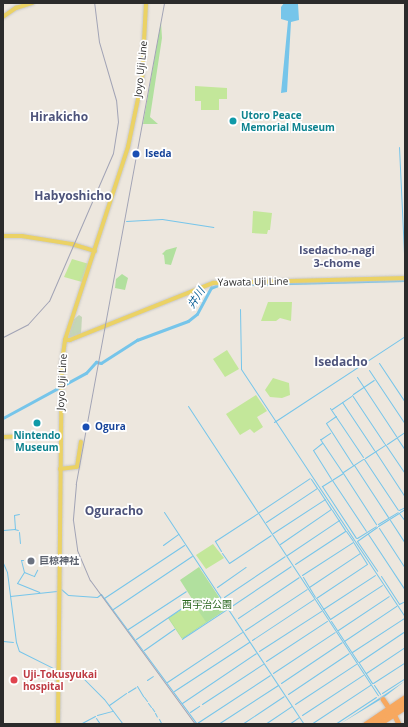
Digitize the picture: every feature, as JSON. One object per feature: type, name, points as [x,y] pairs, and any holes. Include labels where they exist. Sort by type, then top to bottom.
[{"type":"highway","points":[[383,699],[389,708]]},
{"type":"highway","points":[[366,724],[389,708],[405,703]]},
{"type":"highway","points":[[382,724],[394,716],[405,703]]},
{"type":"highway","points":[[366,724],[405,703]]},
{"type":"highway","points":[[371,724],[405,703]]},
{"type":"highway","points":[[377,724],[405,703]]},
{"type":"highway","points":[[394,716],[399,724]]},
{"type":"main road","points":[[3,17],[16,8],[32,3]]},
{"type":"main road","name":"Joyo Uji Line","points":[[58,724],[61,376],[65,340],[127,148],[141,85],[146,3]]},
{"type":"main road","points":[[3,236],[22,236],[72,244],[95,251]]},
{"type":"main road","name":"Yawata Uji Line","points":[[65,340],[70,340],[213,283],[405,278]]},
{"type":"main road","points":[[3,437],[61,435]]},
{"type":"main road","points":[[60,469],[77,467],[81,442]]},
{"type":"green space","points":[[161,22],[162,38],[150,117],[158,124],[143,124]]},
{"type":"green space","points":[[195,86],[227,88],[227,99],[219,99],[219,110],[201,110],[201,101],[195,101]]},
{"type":"green space","points":[[253,211],[272,213],[270,230],[268,230],[267,234],[252,233]]},
{"type":"green space","points":[[177,247],[171,265],[165,264],[164,255],[162,254],[166,250]]},
{"type":"green space","points":[[72,259],[89,264],[82,282],[64,277]]},
{"type":"green space","points":[[122,274],[128,278],[125,290],[115,288],[116,279]]},
{"type":"green space","points":[[268,302],[292,302],[291,321],[280,318],[276,321],[261,321]]},
{"type":"green space","points":[[79,315],[82,317],[81,334],[68,338],[73,320]]},
{"type":"green space","points":[[227,350],[239,369],[225,377],[213,359]]},
{"type":"green space","points":[[273,378],[289,383],[290,395],[282,398],[270,397],[265,390]]},
{"type":"green space","points":[[256,395],[267,411],[257,417],[263,427],[254,433],[250,429],[240,435],[226,414]]},
{"type":"green space","points":[[213,544],[224,558],[206,569],[196,555]]},
{"type":"green space","name":"西宇治公園","points":[[199,567],[227,609],[182,639],[168,618],[194,602],[180,580]]},
{"type":"green space","points":[[193,603],[206,622],[182,638],[169,618]]},
{"type":"water","points":[[284,3],[298,4],[299,20],[291,22],[287,92],[281,93],[288,21],[281,19],[281,7]]},
{"type":"water","points":[[405,681],[383,698],[340,724],[381,697]]},
{"type":"waterway","points":[[399,147],[405,276]]},
{"type":"waterway","points":[[126,221],[162,219],[213,227]]},
{"type":"waterway","name":"井川","points":[[250,284],[405,280]]},
{"type":"waterway","name":"井川","points":[[3,418],[86,373],[96,362],[101,363],[137,340],[188,321],[197,314],[211,288],[221,284]]},
{"type":"waterway","points":[[240,309],[241,369],[405,617]]},
{"type":"waterway","points":[[274,422],[405,336]]},
{"type":"waterway","points":[[379,363],[405,402]]},
{"type":"waterway","points":[[369,370],[405,424]]},
{"type":"waterway","points":[[357,377],[396,436]]},
{"type":"waterway","points":[[353,394],[374,380]]},
{"type":"waterway","points":[[352,395],[384,443]]},
{"type":"waterway","points":[[332,409],[351,396]]},
{"type":"waterway","points":[[342,402],[374,450]]},
{"type":"waterway","points":[[188,406],[378,695]]},
{"type":"waterway","points":[[330,408],[363,457]]},
{"type":"waterway","points":[[336,416],[326,423],[353,465]]},
{"type":"waterway","points":[[387,444],[405,432]]},
{"type":"waterway","points":[[321,439],[330,433]]},
{"type":"waterway","points":[[397,438],[405,450]]},
{"type":"waterway","points":[[320,439],[342,472]]},
{"type":"waterway","points":[[322,443],[313,450],[331,479]]},
{"type":"waterway","points":[[385,444],[405,474]]},
{"type":"waterway","points":[[365,458],[385,445]]},
{"type":"waterway","points":[[375,451],[405,497]]},
{"type":"waterway","points":[[343,472],[363,459]]},
{"type":"waterway","points":[[364,459],[398,510]]},
{"type":"waterway","points":[[354,465],[388,517]]},
{"type":"waterway","points":[[343,473],[322,486],[356,538]]},
{"type":"waterway","points":[[343,473],[376,524]]},
{"type":"waterway","points":[[259,512],[310,478]]},
{"type":"waterway","points":[[311,479],[317,488]]},
{"type":"waterway","points":[[332,480],[366,531]]},
{"type":"waterway","points":[[266,522],[317,488]]},
{"type":"waterway","points":[[318,489],[331,509]]},
{"type":"waterway","points":[[273,533],[325,499]]},
{"type":"waterway","points":[[399,510],[405,507]]},
{"type":"waterway","points":[[280,544],[331,509]]},
{"type":"waterway","points":[[400,512],[405,509]]},
{"type":"waterway","points":[[332,510],[345,530]]},
{"type":"waterway","points":[[164,512],[304,724]]},
{"type":"waterway","points":[[378,524],[398,512]]},
{"type":"waterway","points":[[221,551],[215,541],[258,513]]},
{"type":"waterway","points":[[378,526],[399,513],[405,521]]},
{"type":"waterway","points":[[3,530],[15,529],[14,515],[19,514]]},
{"type":"waterway","points":[[287,555],[339,520]]},
{"type":"waterway","points":[[390,520],[405,543]]},
{"type":"waterway","points":[[357,538],[376,526]]},
{"type":"waterway","points":[[377,527],[357,541],[377,571]]},
{"type":"waterway","points":[[379,528],[405,568]]},
{"type":"waterway","points":[[14,529],[18,530]]},
{"type":"waterway","points":[[295,564],[345,531]]},
{"type":"waterway","points":[[346,531],[353,541]]},
{"type":"waterway","points":[[19,532],[20,543]]},
{"type":"waterway","points":[[163,545],[178,534]]},
{"type":"waterway","points":[[368,534],[405,590]]},
{"type":"waterway","points":[[222,553],[229,563],[271,535]]},
{"type":"waterway","points":[[302,575],[353,542]]},
{"type":"waterway","points":[[316,598],[367,564],[354,543]]},
{"type":"waterway","points":[[61,589],[68,595],[97,597],[101,594],[104,598],[184,545]]},
{"type":"waterway","points":[[309,587],[360,553]]},
{"type":"waterway","points":[[113,609],[192,556]]},
{"type":"waterway","points":[[224,597],[285,556]]},
{"type":"waterway","points":[[23,560],[21,560],[24,572],[34,576],[37,570]]},
{"type":"waterway","points":[[3,563],[7,572],[16,642],[19,651],[55,669],[80,675],[104,699],[123,724]]},
{"type":"waterway","points":[[230,607],[291,566]]},
{"type":"waterway","points":[[217,587],[246,567]]},
{"type":"waterway","points":[[24,572],[17,583],[39,592]]},
{"type":"waterway","points":[[323,609],[375,575]]},
{"type":"waterway","points":[[381,576],[399,604],[405,601]]},
{"type":"waterway","points":[[238,618],[299,577]]},
{"type":"waterway","points":[[303,577],[315,597]]},
{"type":"waterway","points":[[330,619],[382,585]]},
{"type":"waterway","points":[[245,630],[307,589]]},
{"type":"waterway","points":[[10,596],[57,591]]},
{"type":"waterway","points":[[128,629],[186,591]]},
{"type":"waterway","points":[[338,630],[389,596]]},
{"type":"waterway","points":[[104,598],[197,724]]},
{"type":"waterway","points":[[252,640],[314,599]]},
{"type":"waterway","points":[[317,599],[330,619]]},
{"type":"waterway","points":[[136,639],[192,601]]},
{"type":"waterway","points":[[344,641],[396,606]]},
{"type":"waterway","points":[[183,638],[227,609]]},
{"type":"waterway","points":[[259,651],[321,611]]},
{"type":"waterway","points":[[352,652],[404,618]]},
{"type":"waterway","points":[[266,661],[327,621]]},
{"type":"waterway","points":[[331,621],[358,662]]},
{"type":"waterway","points":[[144,650],[174,629]]},
{"type":"waterway","points":[[359,662],[405,631]]},
{"type":"waterway","points":[[167,682],[242,632]]},
{"type":"waterway","points":[[273,673],[335,632]]},
{"type":"waterway","points":[[3,641],[13,642]]},
{"type":"waterway","points":[[174,691],[249,642]]},
{"type":"waterway","points":[[281,683],[342,642]]},
{"type":"waterway","points":[[366,673],[405,647]]},
{"type":"waterway","points":[[182,703],[256,653]]},
{"type":"waterway","points":[[288,694],[349,653]]},
{"type":"waterway","points":[[373,683],[405,662]]},
{"type":"waterway","points":[[359,663],[372,683]]},
{"type":"waterway","points":[[202,704],[263,664]]},
{"type":"waterway","points":[[295,704],[356,664]]},
{"type":"waterway","points":[[197,723],[270,675]]},
{"type":"waterway","points":[[302,715],[363,675]]},
{"type":"waterway","points":[[147,680],[153,676]]},
{"type":"waterway","points":[[382,693],[405,678]]},
{"type":"waterway","points":[[218,724],[278,685]]},
{"type":"waterway","points":[[311,724],[370,685]]},
{"type":"waterway","points":[[374,685],[380,694]]},
{"type":"waterway","points":[[137,686],[143,696]]},
{"type":"waterway","points":[[128,692],[136,687]]},
{"type":"waterway","points":[[109,705],[126,693]]},
{"type":"waterway","points":[[242,724],[284,696]]},
{"type":"waterway","points":[[144,697],[147,701]]},
{"type":"waterway","points":[[335,724],[376,697]]},
{"type":"waterway","points":[[148,703],[151,707]]},
{"type":"waterway","points":[[190,712],[199,706]]},
{"type":"waterway","points":[[265,724],[292,706]]},
{"type":"waterway","points":[[97,715],[112,711]]},
{"type":"waterway","points":[[155,713],[157,717]]},
{"type":"waterway","points":[[80,724],[95,716]]},
{"type":"waterway","points":[[289,724],[299,717]]},
{"type":"waterway","points":[[96,718],[100,724]]},
{"type":"waterway","points":[[159,719],[161,723]]},
{"type":"railway","points":[[3,337],[28,324],[49,301],[113,153],[118,122],[116,100],[99,42],[94,3]]},
{"type":"railway","points":[[164,3],[76,484],[73,520],[77,550],[90,580],[195,724]]},
{"type":"place","name":"Utoro Peace Memorial Museum","points":[[233,121]]},
{"type":"place","name":"Iseda","points":[[136,154]]},
{"type":"place","name":"Nintendo Museum","points":[[37,423]]},
{"type":"place","name":"Ogura","points":[[86,427]]},
{"type":"place","name":"巨椋神社","points":[[31,561]]},
{"type":"place","name":"Uji-Tokusyukai hospital","points":[[14,680]]},
{"type":"district","name":"Hirakicho","points":[[59,117]]},
{"type":"district","name":"Habyoshicho","points":[[73,196]]},
{"type":"district","name":"Isedacho-nagi 3-chome","points":[[337,257]]},
{"type":"district","name":"Isedacho","points":[[341,362]]},
{"type":"district","name":"Oguracho","points":[[114,511]]}]
